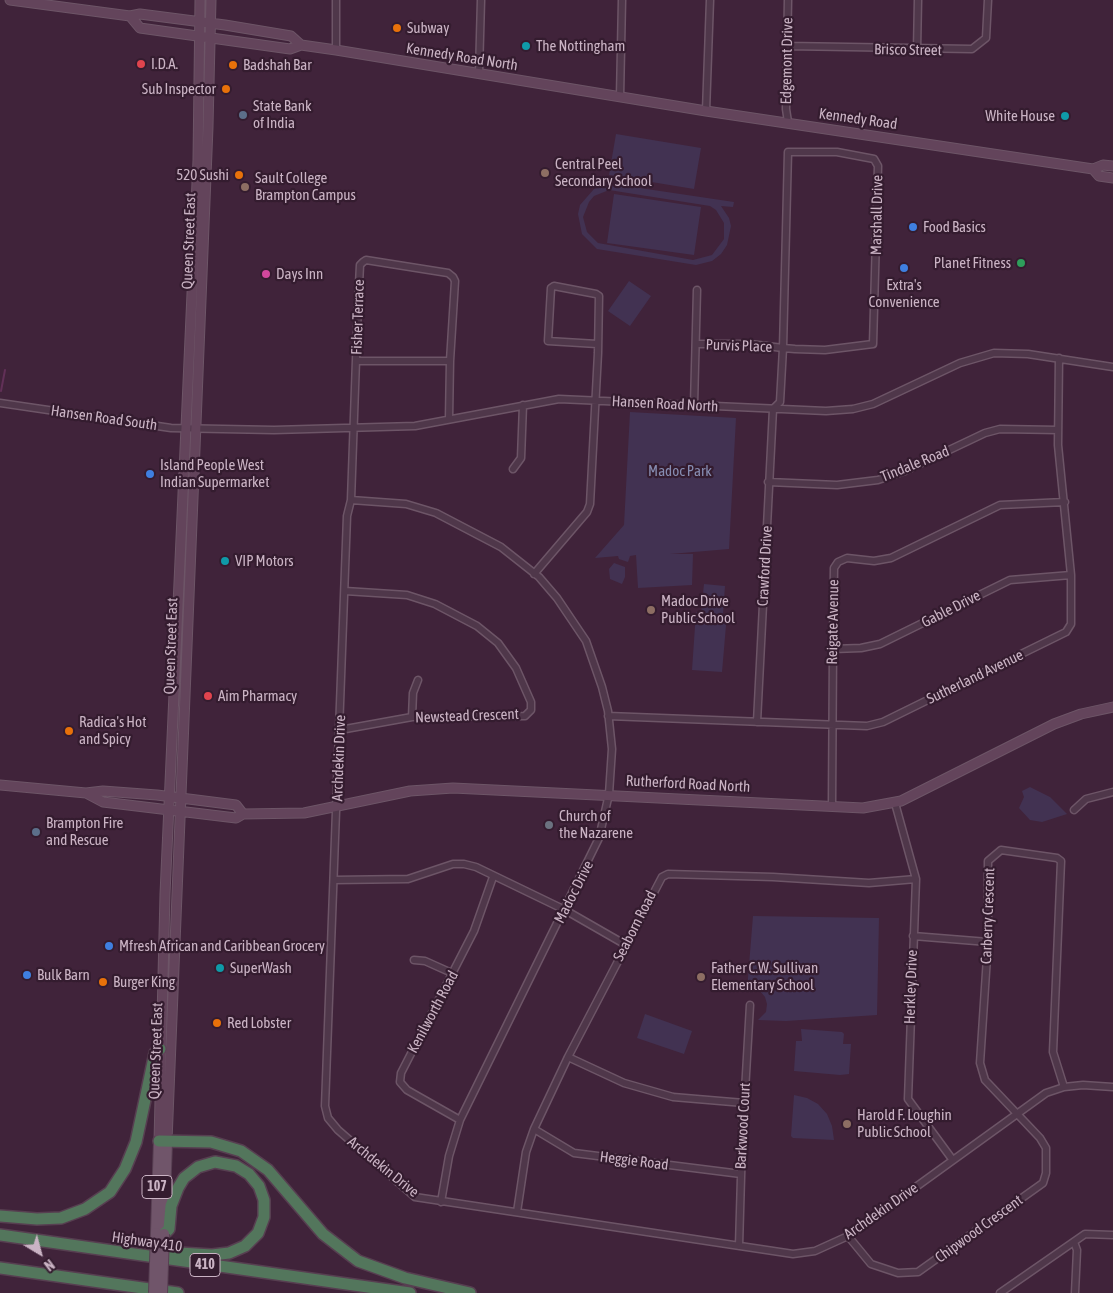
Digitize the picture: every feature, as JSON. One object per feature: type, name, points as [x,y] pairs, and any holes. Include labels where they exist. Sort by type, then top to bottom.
[{"type":"highway","points":[[0,1216],[56,1219],[85,1209],[110,1192],[125,1170],[136,1142],[154,1053],[160,1049]]},
{"type":"highway","points":[[163,1141],[211,1142],[241,1151],[268,1170],[323,1234],[358,1261],[405,1278],[470,1293]]},
{"type":"highway","points":[[123,1254],[144,1251],[212,1254],[237,1250],[252,1240],[261,1226],[264,1209],[259,1186],[249,1174],[236,1166],[215,1162],[198,1167],[184,1178],[178,1188],[171,1206],[169,1229],[160,1234]]},
{"type":"highway","name":"Highway 410","points":[[0,1235],[123,1254],[410,1293]]},
{"type":"highway","name":"410","points":[[0,1268],[178,1293]]},
{"type":"main road","points":[[10,0],[50,3],[130,16],[140,14],[210,23]]},
{"type":"main road","name":"Queen Street East","points":[[163,1141],[160,1049],[198,160],[200,0]]},
{"type":"main road","name":"Queen Street East","points":[[162,1293],[160,1234],[163,1141],[181,799],[208,128],[211,0]]},
{"type":"main road","points":[[130,16],[140,28],[210,37]]},
{"type":"main road","name":"Kennedy Road North","points":[[210,23],[291,36],[301,45]]},
{"type":"main road","name":"Kennedy Road North","points":[[210,37],[290,49],[301,45],[336,50],[620,97]]},
{"type":"main road","name":"Kennedy Road","points":[[620,97],[1093,169]]},
{"type":"main road","points":[[1113,166],[1103,165],[1093,169],[1099,176],[1113,178]]},
{"type":"main road","name":"Rutherford Road North","points":[[86,794],[103,802],[236,818],[243,814],[304,813],[337,808],[410,791],[453,788],[609,794],[863,808],[894,803],[1054,724],[1081,714],[1113,707]]},
{"type":"main road","points":[[0,785],[86,794],[103,791],[170,797],[236,805],[243,814]]},
{"type":"main road","name":"Queen Street East","points":[[154,1293],[160,1234]]},
{"type":"street","points":[[336,0],[336,50]]},
{"type":"street","points":[[479,73],[481,0]]},
{"type":"street","points":[[620,97],[622,0]]},
{"type":"street","points":[[706,111],[710,0]]},
{"type":"street","name":"Edgemont Drive","points":[[788,0],[786,109],[788,122]]},
{"type":"street","points":[[917,50],[918,0]]},
{"type":"street","name":"Brisco Street","points":[[787,46],[917,50],[972,49],[986,38],[988,0]]},
{"type":"street","name":"Marshall Drive","points":[[773,409],[780,402],[788,152],[837,152],[874,159],[878,166],[873,344],[825,350],[783,348]]},
{"type":"street","name":"Fisher Terrace","points":[[355,428],[360,265],[366,260],[448,273],[453,277],[455,281],[450,361],[449,419]]},
{"type":"street","points":[[534,574],[588,512],[590,504],[595,400],[597,344],[598,296],[596,294],[554,286],[551,288],[548,341],[597,344]]},
{"type":"street","name":"Purvis Place","points":[[694,405],[697,290]]},
{"type":"street","name":"Purvis Place","points":[[696,344],[750,344],[783,348]]},
{"type":"street","name":"Hansen Road North","points":[[208,430],[415,426],[559,399],[826,411],[853,409],[873,404],[946,368],[994,353],[1059,358],[1113,367]]},
{"type":"street","name":"Sutherland Avenue","points":[[608,716],[868,726],[883,722],[1066,632],[1072,624],[1071,575],[1058,430],[1059,358]]},
{"type":"street","points":[[356,361],[450,361]]},
{"type":"street","name":"Hansen Road South","points":[[0,403],[186,429],[208,430]]},
{"type":"street","points":[[513,468],[521,458],[523,405]]},
{"type":"street","name":"Crawford Drive","points":[[757,722],[773,409]]},
{"type":"street","name":"Archdekin Drive","points":[[355,428],[351,500],[347,516],[325,1106],[328,1118],[338,1130],[415,1197],[793,1254],[815,1251],[848,1236],[952,1159],[1046,1093],[1064,1087],[1084,1085],[1113,1087]]},
{"type":"street","name":"Tindale Road","points":[[768,482],[838,485],[878,480],[905,471],[985,433],[1000,428],[1058,430]]},
{"type":"street","name":"Madoc Drive","points":[[351,500],[406,504],[436,513],[501,547],[534,574],[557,598],[586,642],[602,687],[608,716],[612,749],[609,794],[599,838],[460,1120],[449,1156],[441,1202]]},
{"type":"street","name":"Reigate Avenue","points":[[832,805],[834,568],[842,559],[882,561],[912,550],[1000,505],[1065,502]]},
{"type":"street","name":"Gable Drive","points":[[832,649],[862,648],[880,644],[1010,580],[1071,575]]},
{"type":"street","name":"Newstead Crescent","points":[[340,730],[412,718],[525,716],[531,710],[531,702],[516,668],[498,643],[477,626],[435,604],[408,595],[345,591]]},
{"type":"street","points":[[412,718],[413,693],[418,680]]},
{"type":"street","points":[[1074,810],[1086,799],[1113,792]]},
{"type":"street","name":"Herkley Drive","points":[[894,803],[914,866],[916,879],[908,1099],[952,1159]]},
{"type":"street","name":"Carberry Crescent","points":[[1016,1113],[985,1080],[980,1063],[988,942],[988,861],[1001,850],[1057,858],[1061,861],[1053,1052],[1064,1087]]},
{"type":"street","points":[[334,880],[408,879],[452,864],[476,867],[564,910],[626,945]]},
{"type":"street","name":"Seaborn Road","points":[[517,1212],[526,1152],[534,1129],[568,1057],[658,881],[668,874],[773,877],[869,883],[916,879]]},
{"type":"street","name":"Kenilworth Road","points":[[460,1120],[407,1090],[400,1082],[401,1073],[454,974],[474,931],[494,876]]},
{"type":"street","points":[[913,936],[988,942]]},
{"type":"street","points":[[414,960],[425,961],[454,974]]},
{"type":"street","name":"Barkwood Court","points":[[739,1246],[744,1103],[750,1005]]},
{"type":"street","points":[[568,1057],[624,1083],[673,1097],[744,1103]]},
{"type":"street","name":"Chipwood Crescent","points":[[848,1236],[871,1264],[898,1273],[918,1272],[1042,1183],[1046,1173],[1046,1148],[1040,1138],[1016,1113]]},
{"type":"street","name":"Heggie Road","points":[[534,1129],[574,1153],[741,1174]]},
{"type":"street","points":[[1000,1293],[1085,1234],[1113,1235]]},
{"type":"street","points":[[1074,1242],[1077,1250],[1075,1293]]},
{"type":"green space","points":[[616,134],[701,148],[694,189],[609,175]]},
{"type":"green space","points":[[613,184],[734,202],[733,207],[721,206],[729,218],[731,226],[727,245],[721,254],[712,261],[696,265],[597,249],[582,234],[578,214],[580,205],[594,189]],"holes":[[[609,190],[710,206],[716,210],[724,223],[724,239],[712,255],[693,260],[598,243],[587,232],[583,217],[589,202],[594,196]]]},
{"type":"green space","points":[[614,194],[701,207],[694,255],[607,243]]},
{"type":"green space","points":[[629,281],[651,296],[630,326],[608,311]]},
{"type":"green space","name":"Madoc Park","points":[[630,412],[736,418],[729,549],[670,554],[693,554],[692,585],[638,588],[636,555],[630,556],[628,562],[619,559],[618,556],[595,558],[624,525]]},
{"type":"green space","points":[[614,563],[625,567],[625,577],[622,584],[610,579],[609,569]]},
{"type":"green space","points":[[704,584],[725,586],[723,614],[727,614],[722,672],[692,670],[696,612],[701,612]]},
{"type":"green space","points":[[1030,787],[1050,797],[1067,814],[1042,822],[1030,820],[1019,808],[1024,797],[1022,791]]},
{"type":"green space","points":[[753,916],[879,918],[877,1015],[786,1021],[758,1020],[766,1012],[767,1004],[765,997],[760,991],[747,990]]},
{"type":"green space","points":[[645,1014],[692,1031],[684,1054],[637,1038]]},
{"type":"green space","points":[[801,1029],[842,1032],[844,1034],[843,1044],[851,1044],[849,1074],[794,1071],[796,1041],[802,1041]]},
{"type":"green space","points":[[794,1095],[807,1098],[818,1104],[827,1114],[832,1126],[834,1140],[793,1138],[791,1136]]},
{"type":"waterway","points":[[1,391],[5,370]]},
{"type":"place","name":"Subway","points":[[397,28]]},
{"type":"place","name":"The Nottingham","points":[[526,46]]},
{"type":"place","name":"I.D.A.","points":[[141,64]]},
{"type":"place","name":"Badshah Bar","points":[[233,65]]},
{"type":"place","name":"Sub Inspector","points":[[226,89]]},
{"type":"place","name":"State Bank of India","points":[[243,115]]},
{"type":"place","name":"White House","points":[[1065,116]]},
{"type":"place","name":"Central Peel Secondary School","points":[[545,173]]},
{"type":"place","name":"520 Sushi","points":[[239,175]]},
{"type":"place","name":"Sault College Brampton Campus","points":[[245,187]]},
{"type":"place","name":"Food Basics","points":[[913,227]]},
{"type":"place","name":"Planet Fitness","points":[[1021,263]]},
{"type":"place","name":"Extra's Convenience","points":[[904,268]]},
{"type":"place","name":"Days Inn","points":[[266,274]]},
{"type":"place","name":"Island People West Indian Supermarket","points":[[150,474]]},
{"type":"place","name":"VIP Motors","points":[[225,561]]},
{"type":"place","name":"Madoc Drive Public School","points":[[651,610]]},
{"type":"place","name":"Aim Pharmacy","points":[[208,696]]},
{"type":"place","name":"Radica's Hot and Spicy","points":[[69,731]]},
{"type":"place","name":"Church of the Nazarene","points":[[549,825]]},
{"type":"place","name":"Brampton Fire and Rescue","points":[[36,832]]},
{"type":"place","name":"Mfresh African and Caribbean Grocery","points":[[109,946]]},
{"type":"place","name":"SuperWash","points":[[220,968]]},
{"type":"place","name":"Bulk Barn","points":[[27,975]]},
{"type":"place","name":"Father C.W. Sullivan Elementary School","points":[[701,977]]},
{"type":"place","name":"Burger King","points":[[103,982]]},
{"type":"place","name":"Red Lobster","points":[[217,1023]]},
{"type":"place","name":"Harold F. Loughin Public School","points":[[847,1124]]}]
